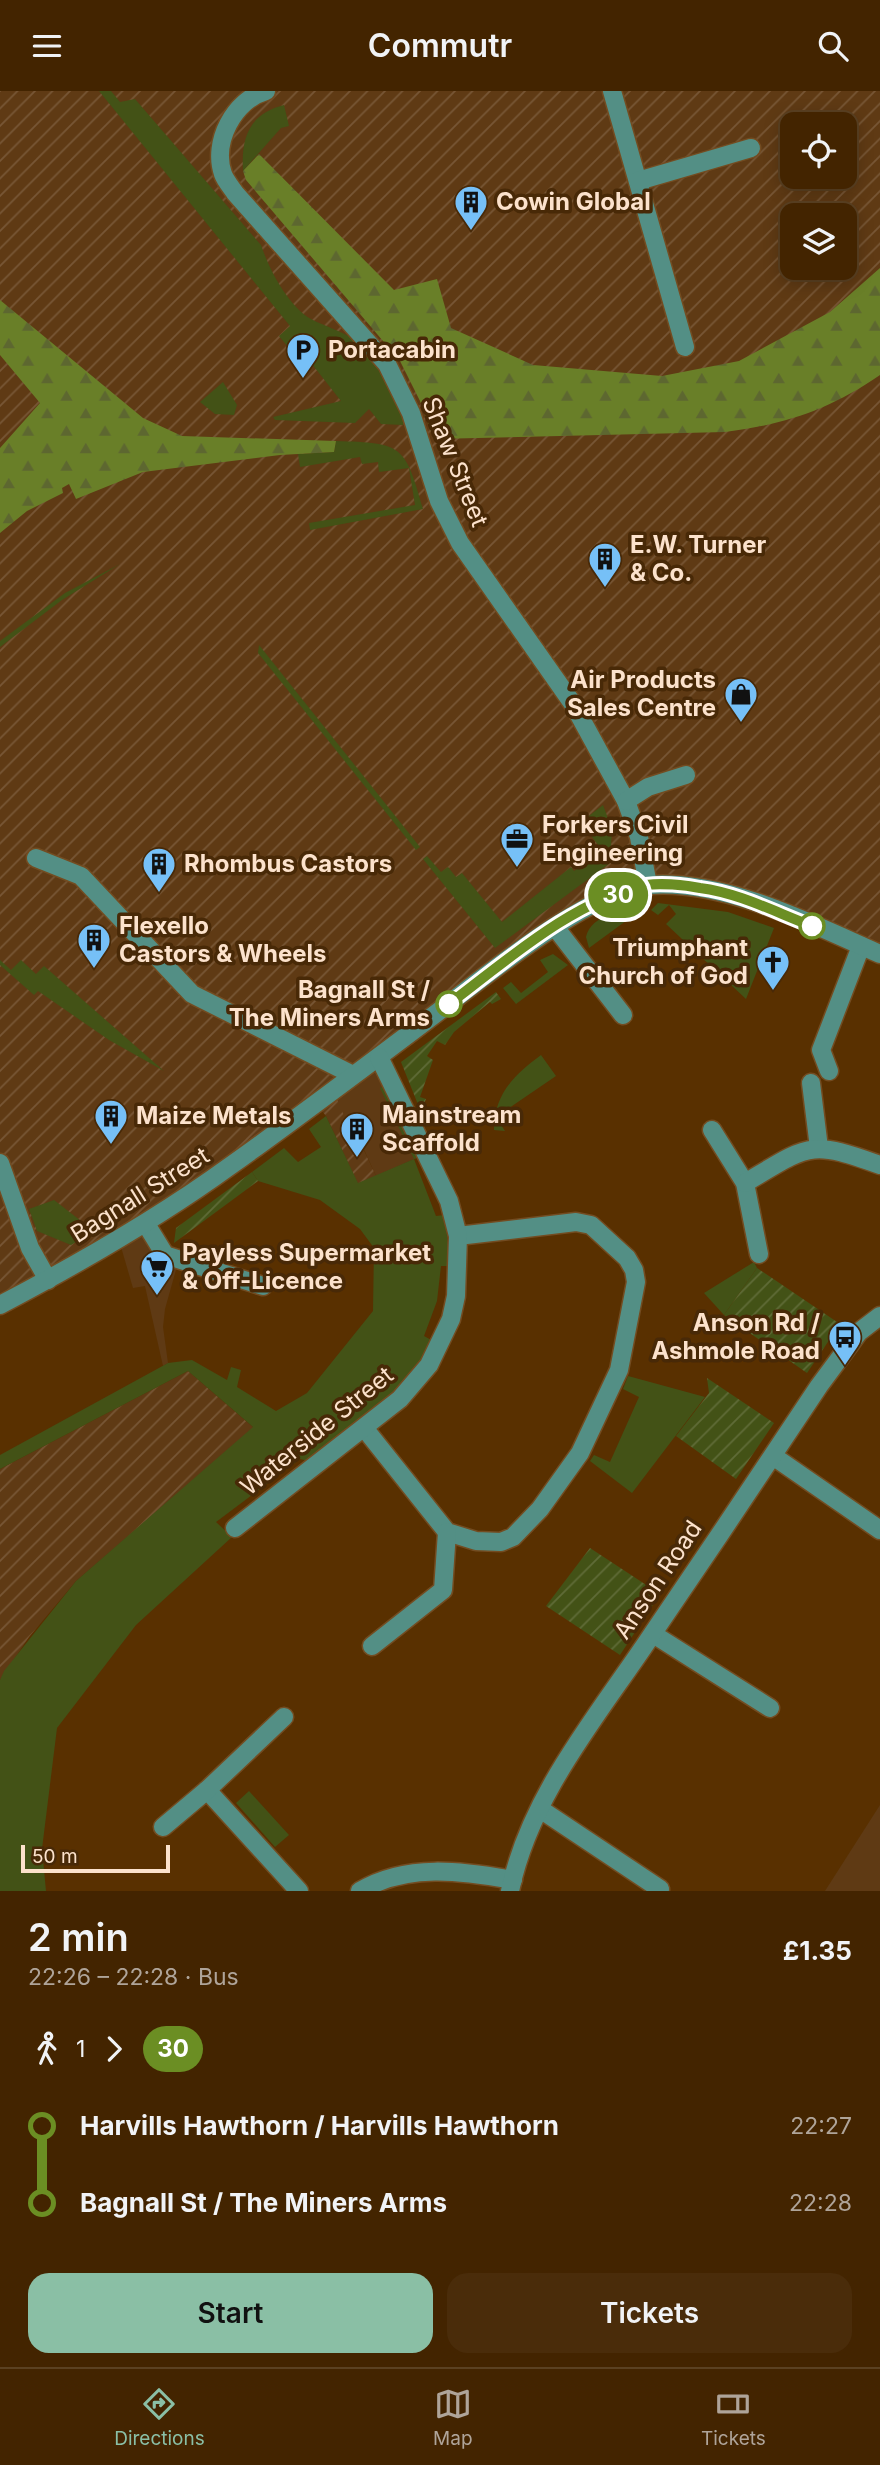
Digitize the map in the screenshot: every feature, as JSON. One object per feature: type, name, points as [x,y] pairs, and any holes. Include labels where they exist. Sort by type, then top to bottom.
[{"type":"street","name":"Shaw Street","points":[[266,91],[258,93],[234,114],[223,132],[223,174],[235,193],[387,364],[411,413],[439,501],[460,543],[573,704],[626,801],[639,837],[648,885]]},
{"type":"street","points":[[612,91],[685,347]]},
{"type":"street","points":[[638,181],[751,148]]},
{"type":"street","points":[[626,801],[648,787],[686,775]]},
{"type":"street","points":[[36,858],[81,876],[192,994],[353,1075]]},
{"type":"street","points":[[648,885],[700,888],[738,897],[880,954]]},
{"type":"street","name":"Bagnall Street","points":[[0,1305],[146,1224],[555,927],[597,902],[648,885]]},
{"type":"street","points":[[555,927],[623,1016]]},
{"type":"street","points":[[829,1071],[821,1050],[861,946]]},
{"type":"street","name":"Waterside Street","points":[[235,1528],[365,1429],[415,1384],[441,1343],[456,1296],[458,1236],[449,1201],[379,1057]]},
{"type":"street","points":[[811,1083],[819,1148]]},
{"type":"street","points":[[712,1130],[746,1183],[760,1254]]},
{"type":"street","points":[[746,1183],[795,1153],[819,1148],[835,1149],[880,1165]]},
{"type":"street","points":[[0,1163],[30,1248],[48,1280]]},
{"type":"street","points":[[365,1429],[447,1532],[476,1541],[501,1542],[513,1537],[540,1509],[580,1454],[611,1392],[619,1370],[636,1282],[626,1258],[591,1225],[576,1223],[458,1236]]},
{"type":"street","points":[[146,1224],[165,1255],[263,1286]]},
{"type":"street","name":"Anson Road","points":[[512,1885],[519,1857],[540,1809],[586,1731],[859,1332],[880,1316]]},
{"type":"street","points":[[773,1456],[880,1530]]},
{"type":"street","points":[[372,1647],[443,1590],[447,1532]]},
{"type":"street","points":[[653,1634],[770,1708]]},
{"type":"street","points":[[163,1827],[207,1790],[284,1717]]},
{"type":"street","points":[[207,1790],[299,1891]]},
{"type":"street","points":[[540,1809],[660,1889]]},
{"type":"street","points":[[360,1891],[414,1872],[458,1871],[512,1885]]},
{"type":"shaded area","points":[[0,91],[880,91],[880,954],[738,897],[648,885],[597,902],[333,1090],[356,1143],[360,1142],[376,1176],[358,1184],[326,1116],[315,1102],[231,1166],[0,1305]]},
{"type":"shaded area","points":[[379,1057],[426,1154],[376,1176],[361,1143],[356,1143],[332,1090]]},
{"type":"shaded area","points":[[146,1224],[179,1259],[165,1309],[163,1327],[168,1363],[163,1366],[145,1286],[133,1288],[119,1240]]},
{"type":"shaded area","points":[[188,1371],[254,1428],[76,1581],[29,1637],[0,1680],[0,1469]]},
{"type":"shaded area","points":[[880,1805],[880,1891],[825,1891]]},
{"type":"green space","points":[[99,91],[111,91],[120,102],[135,99],[261,245],[274,276],[295,305],[311,319],[348,336],[367,350],[387,379],[404,421],[403,425],[381,424],[369,409],[355,423],[275,420],[273,417],[341,401],[304,354],[297,358],[279,336],[290,326]]},
{"type":"green space","points":[[284,105],[289,126],[281,128],[243,171],[244,148],[250,129],[263,114]]},
{"type":"green space","points":[[259,154],[394,290],[437,279],[451,328],[533,365],[662,376],[739,361],[830,312],[880,268],[880,375],[843,398],[806,414],[768,425],[725,432],[434,439],[420,401],[400,361],[246,180],[243,171]]},
{"type":"green space","points":[[0,300],[143,418],[182,436],[336,441],[334,452],[280,455],[143,472],[76,499],[69,484],[62,488],[63,493],[27,511],[0,533],[0,448],[40,403],[0,355]]},
{"type":"green space","points":[[223,382],[237,405],[234,415],[215,414],[200,402]]},
{"type":"green space","points":[[336,441],[375,443],[398,452],[409,468],[379,472],[378,462],[362,464],[360,457],[300,467],[298,454],[334,452]]},
{"type":"green space","points":[[409,468],[423,509],[310,530],[309,523],[415,505]]},
{"type":"green space","points":[[120,564],[62,600],[0,647],[0,641],[65,593]]},
{"type":"green space","points":[[259,645],[420,847],[416,850],[258,653]]},
{"type":"green space","points":[[603,805],[612,829],[610,863],[495,948],[423,859],[427,856],[441,872],[448,867],[456,877],[462,873],[502,922],[571,867],[574,871],[583,864],[580,860],[598,845],[581,822]]},
{"type":"green space","points":[[658,903],[728,912],[774,928],[746,999],[666,924],[676,914],[669,905],[658,915],[651,910]]},
{"type":"green space","points":[[645,907],[589,948],[586,937],[595,923],[610,915]]},
{"type":"green space","points":[[553,954],[568,965],[516,1004],[503,988],[511,982],[521,993],[548,972],[540,960]]},
{"type":"green space","points":[[0,960],[11,970],[21,960],[36,974],[44,966],[164,1071],[109,1040],[38,991],[34,995],[0,965]]},
{"type":"green space","points":[[496,992],[501,999],[492,1004],[490,1002],[454,1032],[445,1045],[437,1041],[427,1056],[433,1060],[420,1097],[426,1099],[423,1106],[419,1107],[401,1062]]},
{"type":"green space","points":[[541,1055],[556,1076],[496,1117],[505,1131],[494,1130],[495,1117],[498,1106],[507,1087]]},
{"type":"green space","points":[[384,1086],[419,1157],[414,1159],[380,1088]]},
{"type":"green space","points":[[326,1116],[358,1183],[414,1159],[436,1216],[445,1215],[450,1266],[441,1266],[437,1301],[424,1336],[433,1341],[409,1377],[378,1408],[308,1461],[300,1459],[216,1522],[232,1537],[136,1625],[57,1728],[42,1849],[46,1891],[0,1891],[0,1680],[4,1671],[76,1581],[253,1427],[188,1371],[0,1469],[0,1455],[168,1363],[192,1360],[227,1380],[231,1367],[241,1370],[237,1387],[276,1411],[307,1393],[373,1311],[374,1248],[360,1229],[320,1200],[258,1181],[252,1172],[284,1148],[298,1162],[321,1147],[309,1129]]},
{"type":"green space","points":[[252,1172],[258,1181],[174,1243],[176,1228]]},
{"type":"green space","points":[[54,1200],[94,1231],[71,1245],[37,1231],[29,1209]]},
{"type":"green space","points":[[754,1262],[757,1268],[724,1315],[704,1293]]},
{"type":"green space","points":[[757,1268],[840,1324],[807,1373],[724,1315]]},
{"type":"green space","points":[[628,1376],[705,1397],[632,1493],[590,1461],[594,1455],[610,1462],[639,1397],[623,1389]]},
{"type":"green space","points":[[707,1378],[774,1423],[736,1479],[676,1436],[709,1393]]},
{"type":"green space","points":[[590,1548],[660,1594],[620,1655],[546,1606]]},
{"type":"green space","points":[[249,1791],[289,1835],[275,1847],[236,1803]]},
{"type":"bus line","name":"30","points":[[449,1004],[555,927],[597,902],[648,885],[700,888],[738,897],[812,926]]},
{"type":"place","name":"Cowin Global","points":[[471,232]]},
{"type":"place","name":"Portacabin","points":[[303,380]]},
{"type":"place","name":"E.W. Turner & Co.","points":[[605,589]]},
{"type":"place","name":"Air Products Sales Centre","points":[[741,724]]},
{"type":"place","name":"Forkers Civil Engineering","points":[[517,869]]},
{"type":"place","name":"Rhombus Castors","points":[[159,894]]},
{"type":"place","name":"Flexello Castors & Wheels","points":[[94,970]]},
{"type":"place","name":"Triumphant Church of God","points":[[773,992]]},
{"type":"place","name":"Bagnall St / The Miners Arms","points":[[449,1004]]},
{"type":"place","name":"Maize Metals","points":[[111,1146]]},
{"type":"place","name":"Mainstream Scaffold","points":[[357,1159]]},
{"type":"place","name":"Payless Supermarket & Off-Licence","points":[[157,1297]]},
{"type":"place","name":"Anson Rd / Ashmole Road","points":[[845,1367]]}]
